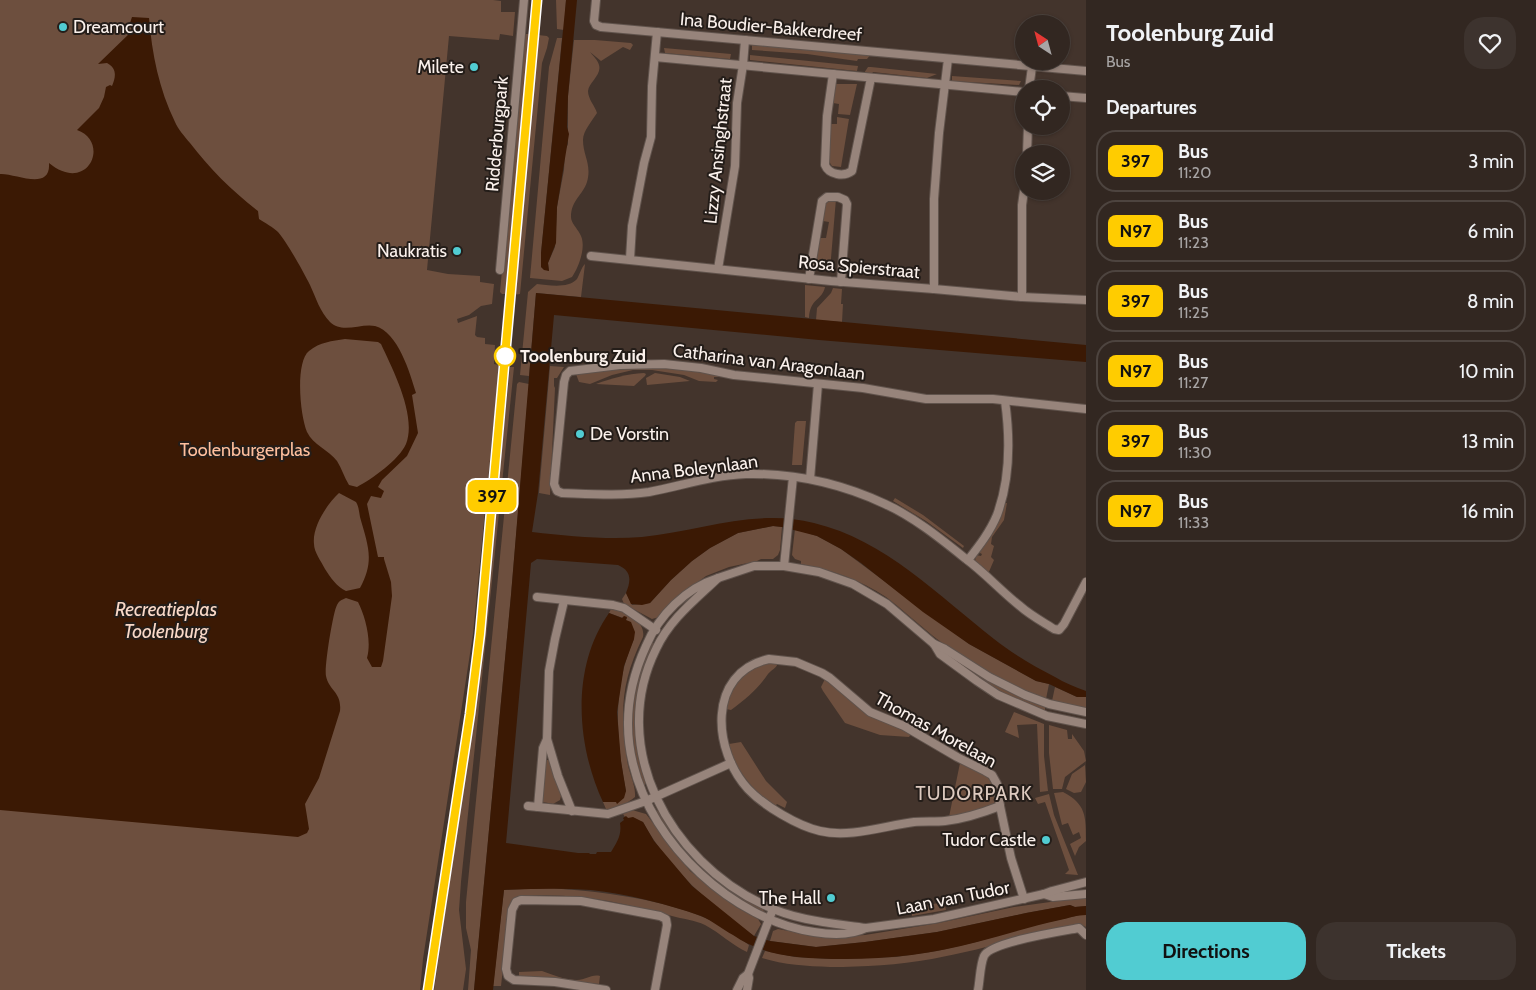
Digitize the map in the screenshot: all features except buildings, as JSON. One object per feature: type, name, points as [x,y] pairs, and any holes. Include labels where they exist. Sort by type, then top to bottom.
[{"type":"street","name":"Ridderburgpark","points":[[500,270],[524,0]]},
{"type":"street","name":"Ina Boudier-Bakkerdreef","points":[[596,0],[594,21],[596,25],[601,27],[1015,65]]},
{"type":"street","points":[[630,259],[632,226],[644,163],[651,138],[652,86],[657,32]]},
{"type":"street","name":"Lizzy Ansinghstraat","points":[[718,269],[735,166],[737,103],[745,40]]},
{"type":"street","points":[[655,57],[1015,91]]},
{"type":"street","points":[[934,288],[934,199],[948,59]]},
{"type":"street","name":"Ina Boudier-Bakkerdreef","points":[[1068,70],[1086,72]]},
{"type":"street","points":[[833,74],[827,116],[825,165],[826,169],[830,172],[846,174],[852,171],[870,78]]},
{"type":"street","points":[[1070,97],[1086,98]]},
{"type":"street","points":[[809,279],[822,201],[827,197],[838,197],[845,200],[847,204],[841,282]]},
{"type":"street","points":[[1022,297],[1023,200]]},
{"type":"street","name":"Rosa Spierstraat","points":[[591,256],[841,282],[934,288],[1022,297],[1086,300]]},
{"type":"street","name":"Catharina van Aragonlaan","points":[[556,491],[554,484],[564,382],[566,375],[570,371],[620,364],[664,364],[701,368],[734,375],[863,388],[926,399],[993,399],[1086,408]]},
{"type":"street","points":[[810,479],[818,384]]},
{"type":"street","points":[[968,560],[988,533],[1002,498],[1007,466],[1006,400]]},
{"type":"street","name":"Anna Boleynlaan","points":[[556,491],[605,494],[647,492],[743,474],[767,474],[810,479],[843,488],[886,504],[968,560],[1022,608],[1054,629],[1059,630],[1064,624],[1086,582]]},
{"type":"street","points":[[784,566],[793,477]]},
{"type":"street","name":"Laan van Tudor","points":[[866,928],[856,933],[821,933],[782,926],[768,920],[741,904],[697,870],[667,834],[646,801],[632,763],[628,728],[628,707],[635,671],[653,629],[665,615],[689,592],[704,582],[754,566],[784,566],[812,570],[854,584],[887,604],[934,644],[989,677],[1025,695],[1049,704],[1086,712]]},
{"type":"street","name":"Laan van Tudor","points":[[718,578],[692,601],[657,647],[645,674],[639,706],[638,732],[648,780],[663,811],[681,839],[703,863],[724,881],[773,909],[813,921],[866,928],[934,919],[1024,899],[1086,882]]},
{"type":"street","points":[[537,598],[613,605],[624,608],[664,636]]},
{"type":"street","points":[[564,601],[550,671],[547,739],[558,776],[572,811]]},
{"type":"street","name":"Laan van Tudor","points":[[934,644],[940,654],[998,695],[1047,716],[1086,724]]},
{"type":"street","name":"Thomas Morelaan","points":[[1000,806],[947,821],[914,822],[848,832],[832,833],[808,827],[756,797],[747,788],[730,763],[721,726],[724,699],[731,684],[746,668],[757,662],[769,659],[789,661],[822,673],[870,712],[904,726],[992,776],[997,784],[1008,850],[1024,899]]},
{"type":"street","points":[[1047,716],[1049,704]]},
{"type":"street","points":[[538,807],[543,748],[547,739]]},
{"type":"street","points":[[528,806],[608,814],[656,797],[730,763]]},
{"type":"street","name":"Laan van Tudor","points":[[1044,894],[1053,896],[1086,894]]},
{"type":"street","points":[[606,990],[555,982],[514,980],[508,976],[506,969],[512,910],[516,902],[521,900],[581,901],[652,914],[666,919],[667,925],[655,990]]},
{"type":"street","points":[[748,990],[748,974],[773,909]]},
{"type":"street","points":[[978,990],[984,957],[991,950],[1038,935],[1079,928],[1086,935]]},
{"type":"street","points":[[738,990],[743,978],[748,974]]},
{"type":"green space","name":"Toolenburgerplas","points":[[0,0],[493,0],[501,1],[501,12],[515,12],[513,36],[500,34],[499,40],[449,36],[427,270],[448,274],[480,276],[480,282],[494,284],[492,304],[481,306],[469,315],[457,319],[458,323],[477,316],[475,335],[485,338],[485,344],[495,345],[494,364],[499,365],[499,367],[473,634],[423,959],[420,990],[0,990]]},
{"type":"green space","points":[[556,0],[566,0],[564,30],[557,29]]},
{"type":"green space","points":[[524,34],[529,34],[505,294],[502,294],[500,292]]},
{"type":"green space","points":[[538,35],[549,38],[542,63],[520,294],[514,295]]},
{"type":"green space","points":[[557,38],[562,38],[541,253],[541,267],[549,271],[548,263],[555,247],[557,207],[564,170],[565,151],[568,144],[568,96],[574,40],[631,43],[633,45],[630,50],[623,47],[601,61],[590,52],[599,65],[599,72],[588,91],[597,113],[583,137],[588,176],[585,187],[573,206],[571,217],[583,244],[577,268],[572,277],[562,281],[530,278],[549,67]]},
{"type":"green space","points":[[752,45],[862,55],[864,53],[871,54],[867,59],[858,59],[857,61],[807,54],[752,50]]},
{"type":"green space","points":[[664,48],[731,54],[730,59],[665,53]]},
{"type":"green space","points":[[750,55],[858,66],[857,71],[750,60]]},
{"type":"green space","points":[[868,67],[937,74],[927,78],[873,72],[871,75],[864,73]]},
{"type":"green space","points":[[952,76],[1015,81],[1015,85],[952,81]]},
{"type":"green space","points":[[835,84],[857,84],[850,115],[838,114],[839,104],[833,103]]},
{"type":"green space","points":[[837,117],[849,119],[841,167],[832,166],[830,163],[830,124],[837,124]]},
{"type":"green space","points":[[836,199],[830,270],[826,270],[826,267],[815,267],[819,238],[826,238],[829,222],[823,221],[826,202]]},
{"type":"green space","points":[[585,264],[581,297],[536,293],[529,376],[520,375],[528,292],[537,284],[558,286],[573,282],[577,279]]},
{"type":"green space","points":[[805,285],[825,287],[814,303],[809,318],[805,317]]},
{"type":"green space","points":[[833,288],[842,289],[842,322],[816,320],[817,308],[831,293]]},
{"type":"green space","points":[[550,366],[564,367],[557,378],[554,378],[550,495],[539,493]]},
{"type":"green space","points":[[510,367],[514,367],[461,882],[459,910],[466,969],[463,990],[434,990],[477,694]]},
{"type":"green space","points":[[620,367],[663,367],[719,375],[719,377],[714,377],[714,379],[718,380],[716,382],[699,381],[684,375],[652,370],[633,370],[612,375],[590,384],[579,382],[576,374]]},
{"type":"green space","points":[[655,373],[680,377],[690,381],[647,385],[646,378]]},
{"type":"green space","points":[[632,374],[646,374],[645,376],[634,386],[596,384]]},
{"type":"green space","points":[[519,382],[529,384],[474,990],[468,990],[471,950],[466,928],[466,902],[517,384]]},
{"type":"green space","points":[[797,421],[806,421],[802,465],[792,465],[795,423]]},
{"type":"green space","points":[[895,498],[923,515],[964,546],[963,548],[926,521],[893,501]]},
{"type":"green space","points":[[1005,503],[1007,503],[1004,520],[992,537],[991,544],[994,546],[991,557],[994,560],[988,574],[975,561],[976,555],[981,556],[982,554],[978,552]]},
{"type":"green space","points":[[773,526],[782,527],[780,550],[773,559],[761,559],[729,567],[706,576],[683,593],[659,617],[652,619],[624,604],[622,599],[626,593],[632,605],[650,603],[671,580],[710,548],[738,533]]},
{"type":"green space","points":[[795,529],[817,536],[841,549],[969,644],[1036,681],[1049,684],[1046,699],[1001,680],[973,664],[933,636],[886,597],[866,585],[845,576],[801,564],[801,561],[795,559],[792,555]]},
{"type":"green space","points":[[611,609],[629,614],[634,618],[641,626],[643,637],[626,682],[623,711],[627,759],[635,797],[618,807],[606,809],[603,802],[617,801],[626,791],[618,733],[619,695],[627,657],[634,639],[626,620],[627,618],[609,613]]},
{"type":"green space","points":[[649,641],[655,644],[641,679],[636,712],[636,728],[645,789],[641,786],[629,732],[633,686]]},
{"type":"green space","points":[[941,650],[1043,705],[1045,710],[1042,711],[1009,697],[988,685]]},
{"type":"green space","points":[[766,663],[778,663],[747,698],[731,710],[726,709],[731,693],[740,680],[751,670]]},
{"type":"green space","points":[[825,679],[880,720],[911,734],[909,737],[880,735],[845,723],[821,687]]},
{"type":"green space","points":[[1055,687],[1077,697],[1086,697],[1086,709],[1052,701]]},
{"type":"green space","points":[[1014,712],[1044,724],[1044,756],[1048,791],[1040,792],[1037,724],[1017,725],[1019,738],[1005,732]]},
{"type":"green space","points":[[1049,725],[1067,730],[1068,739],[1072,739],[1072,734],[1084,751],[1086,761],[1065,777],[1062,789],[1053,789],[1049,753]]},
{"type":"green space","points":[[741,742],[766,781],[787,802],[785,808],[777,804],[775,806],[761,795],[739,769],[730,754],[732,753],[729,744]]},
{"type":"green space","points":[[544,760],[549,760],[561,796],[560,800],[553,804],[543,802],[541,798]]},
{"type":"green space","points":[[960,763],[982,773],[990,780],[996,799],[989,808],[949,817]]},
{"type":"green space","points":[[1085,765],[1086,782],[1081,792],[1074,793],[1066,789],[1072,774]]},
{"type":"green space","points":[[1063,792],[1076,801],[1085,818],[1086,841],[1079,847],[1075,856],[1070,844],[1081,838],[1079,832],[1073,835],[1068,823],[1062,825],[1054,793]]},
{"type":"green space","points":[[1049,794],[1054,815],[1078,875],[1065,874],[1069,870],[1045,802],[1038,804],[1035,798]]},
{"type":"green space","points":[[632,810],[646,814],[690,871],[736,907],[758,919],[761,924],[754,936],[722,912],[678,871],[653,839],[643,822],[625,817],[623,814]]},
{"type":"green space","points":[[659,810],[726,885],[763,909],[765,914],[751,908],[696,868],[653,813]]},
{"type":"green space","points":[[547,888],[610,894],[675,907],[723,927],[749,945],[747,952],[701,923],[634,906],[556,895],[516,897],[510,904],[501,986],[493,986],[504,890]]},
{"type":"green space","points":[[1086,897],[1086,906],[1075,907],[1070,905],[937,932],[816,947],[770,941],[773,931],[778,929],[833,937],[865,935],[939,923],[1014,907]]},
{"type":"green space","points":[[944,902],[946,910],[912,916],[911,908]]},
{"type":"green space","points":[[1086,915],[1086,927],[1080,924],[1066,926],[966,952],[919,961],[856,967],[830,967],[787,964],[762,958],[765,951],[795,957],[831,959],[896,957],[937,951]]},
{"type":"green space","points":[[542,971],[573,980],[600,976],[599,984],[519,976],[519,972]]},
{"type":"water","points":[[566,0],[577,0],[568,96],[567,127],[569,134],[557,207],[556,243],[548,263],[549,271],[541,267],[541,253]]},
{"type":"water","name":"Recreatieplas Toolenburg","points":[[132,17],[149,18],[154,58],[161,84],[169,110],[182,133],[205,162],[239,196],[258,211],[259,219],[278,232],[295,258],[321,309],[330,322],[346,328],[375,326],[390,336],[402,354],[416,393],[412,395],[418,433],[407,456],[382,480],[378,487],[384,491],[381,498],[371,496],[367,504],[378,557],[384,557],[391,582],[392,596],[383,661],[381,667],[372,667],[367,658],[369,644],[367,628],[358,602],[346,598],[340,601],[333,618],[326,676],[339,700],[340,711],[319,778],[305,804],[309,829],[307,833],[298,837],[0,810],[0,174],[38,179],[44,177],[48,172],[49,163],[63,171],[75,173],[84,170],[90,163],[93,154],[92,145],[87,136],[77,130],[99,108],[106,87],[112,86],[115,76],[113,67],[107,63],[98,64],[132,31],[130,23]],"holes":[[[345,339],[378,342],[381,344],[402,393],[408,420],[409,433],[403,450],[384,468],[357,487],[349,485],[337,461],[317,444],[307,432],[302,414],[300,390],[302,366],[309,351],[326,342]],[[339,493],[356,502],[369,553],[365,578],[360,588],[346,591],[329,575],[314,547],[315,530],[321,516]]]},
{"type":"water","points":[[536,293],[1086,345],[1086,362],[819,340],[554,315],[538,493],[532,532],[587,537],[628,538],[664,534],[749,519],[792,519],[814,523],[840,531],[888,556],[932,588],[1016,655],[1066,683],[1086,691],[1086,697],[1077,697],[1049,684],[1036,681],[969,644],[923,612],[841,549],[817,536],[782,527],[773,526],[738,533],[710,548],[671,580],[650,603],[642,605],[631,604],[626,593],[629,577],[623,567],[618,565],[537,559],[531,563],[506,843],[578,853],[596,854],[597,852],[611,852],[619,838],[620,823],[624,820],[623,818],[626,816],[628,818],[633,817],[643,822],[654,841],[692,886],[754,936],[770,941],[816,947],[937,932],[1070,905],[1075,907],[1086,906],[1086,915],[933,952],[865,959],[842,959],[788,956],[772,953],[740,940],[701,916],[633,897],[580,889],[504,890],[493,990],[474,990],[511,595]]},
{"type":"water","points":[[609,613],[622,618],[624,616],[627,617],[626,620],[631,622],[635,632],[624,666],[617,712],[621,761],[626,791],[624,798],[617,804],[616,802],[603,802],[587,756],[583,731],[583,681],[588,657],[597,634]]},
{"type":"bus line","name":"397","points":[[428,990],[470,714],[480,634],[537,0]]},
{"type":"place","name":"Dreamcourt","points":[[63,27]]},
{"type":"place","name":"Milete","points":[[474,67]]},
{"type":"place","name":"Naukratis","points":[[457,251]]},
{"type":"place","name":"Toolenburg Zuid","points":[[505,356]]},
{"type":"place","name":"De Vorstin","points":[[580,434]]},
{"type":"place","name":"Tudor Castle","points":[[1046,840]]},
{"type":"place","name":"The Hall","points":[[831,898]]},
{"type":"district","name":"TUDORPARK","points":[[974,793]]}]
